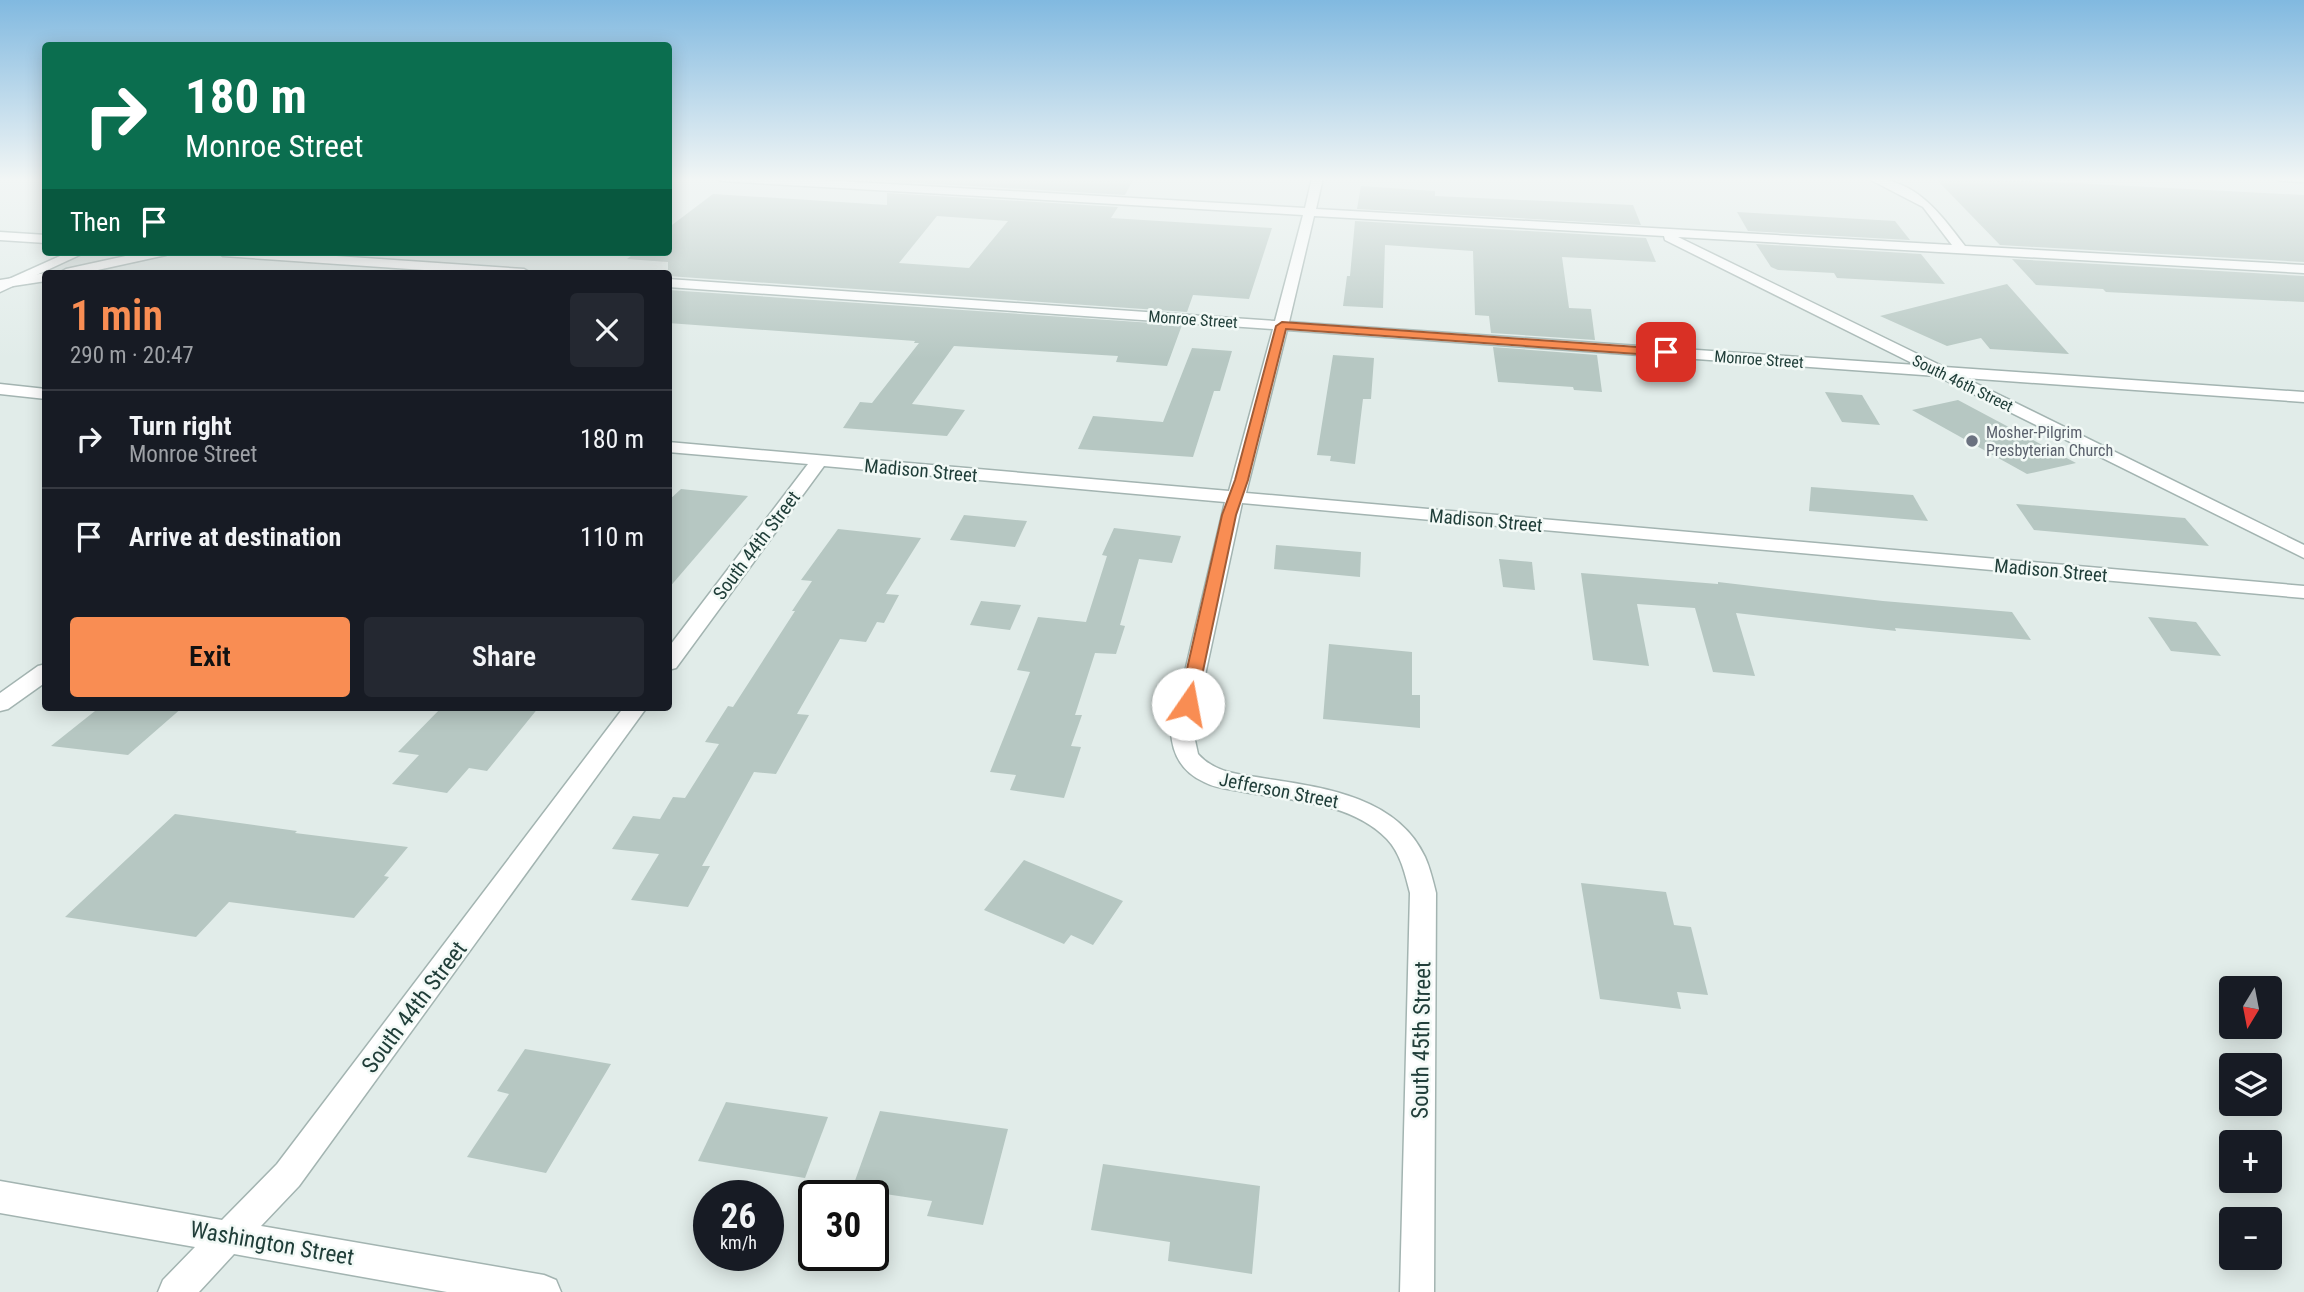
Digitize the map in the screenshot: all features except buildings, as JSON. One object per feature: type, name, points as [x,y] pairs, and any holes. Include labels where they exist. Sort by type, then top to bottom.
[{"type":"street","points":[[1235,498],[1303,238]]},
{"type":"street","name":"South 46th Street","points":[[1671,238],[2304,552]]},
{"type":"street","points":[[1754,238],[2304,270]]},
{"type":"street","points":[[1953,238],[1962,250]]},
{"type":"street","points":[[4,285],[71,256]]},
{"type":"street","points":[[80,270],[144,256]]},
{"type":"street","points":[[280,256],[481,270]]},
{"type":"street","points":[[4,285],[42,278]]},
{"type":"street","name":"Monroe Street","points":[[672,283],[2304,397]]},
{"type":"street","points":[[0,389],[42,394]]},
{"type":"street","name":"Madison Street","points":[[672,447],[2304,593]]},
{"type":"street","name":"South 44th Street","points":[[672,658],[818,461]]},
{"type":"street","name":"Jefferson Street","points":[[1235,498],[1182,731],[1182,748],[1194,765],[1215,778],[1339,800],[1367,811]]},
{"type":"street","points":[[0,704],[42,674]]},
{"type":"street","name":"South 44th Street","points":[[175,1292],[288,1175],[633,711]]},
{"type":"street","name":"South 45th Street","points":[[1367,811],[1392,829],[1408,845],[1420,872],[1423,893],[1417,1292]]},
{"type":"street","name":"Washington Street","points":[[0,1197],[230,1235],[544,1292]]},
{"type":"place","name":"Mosher-Pilgrim Presbyterian Church","points":[[1972,441]]},
{"type":"route","points":[[1188,704],[1229,515],[1242,480],[1282,326],[1666,352]]}]
